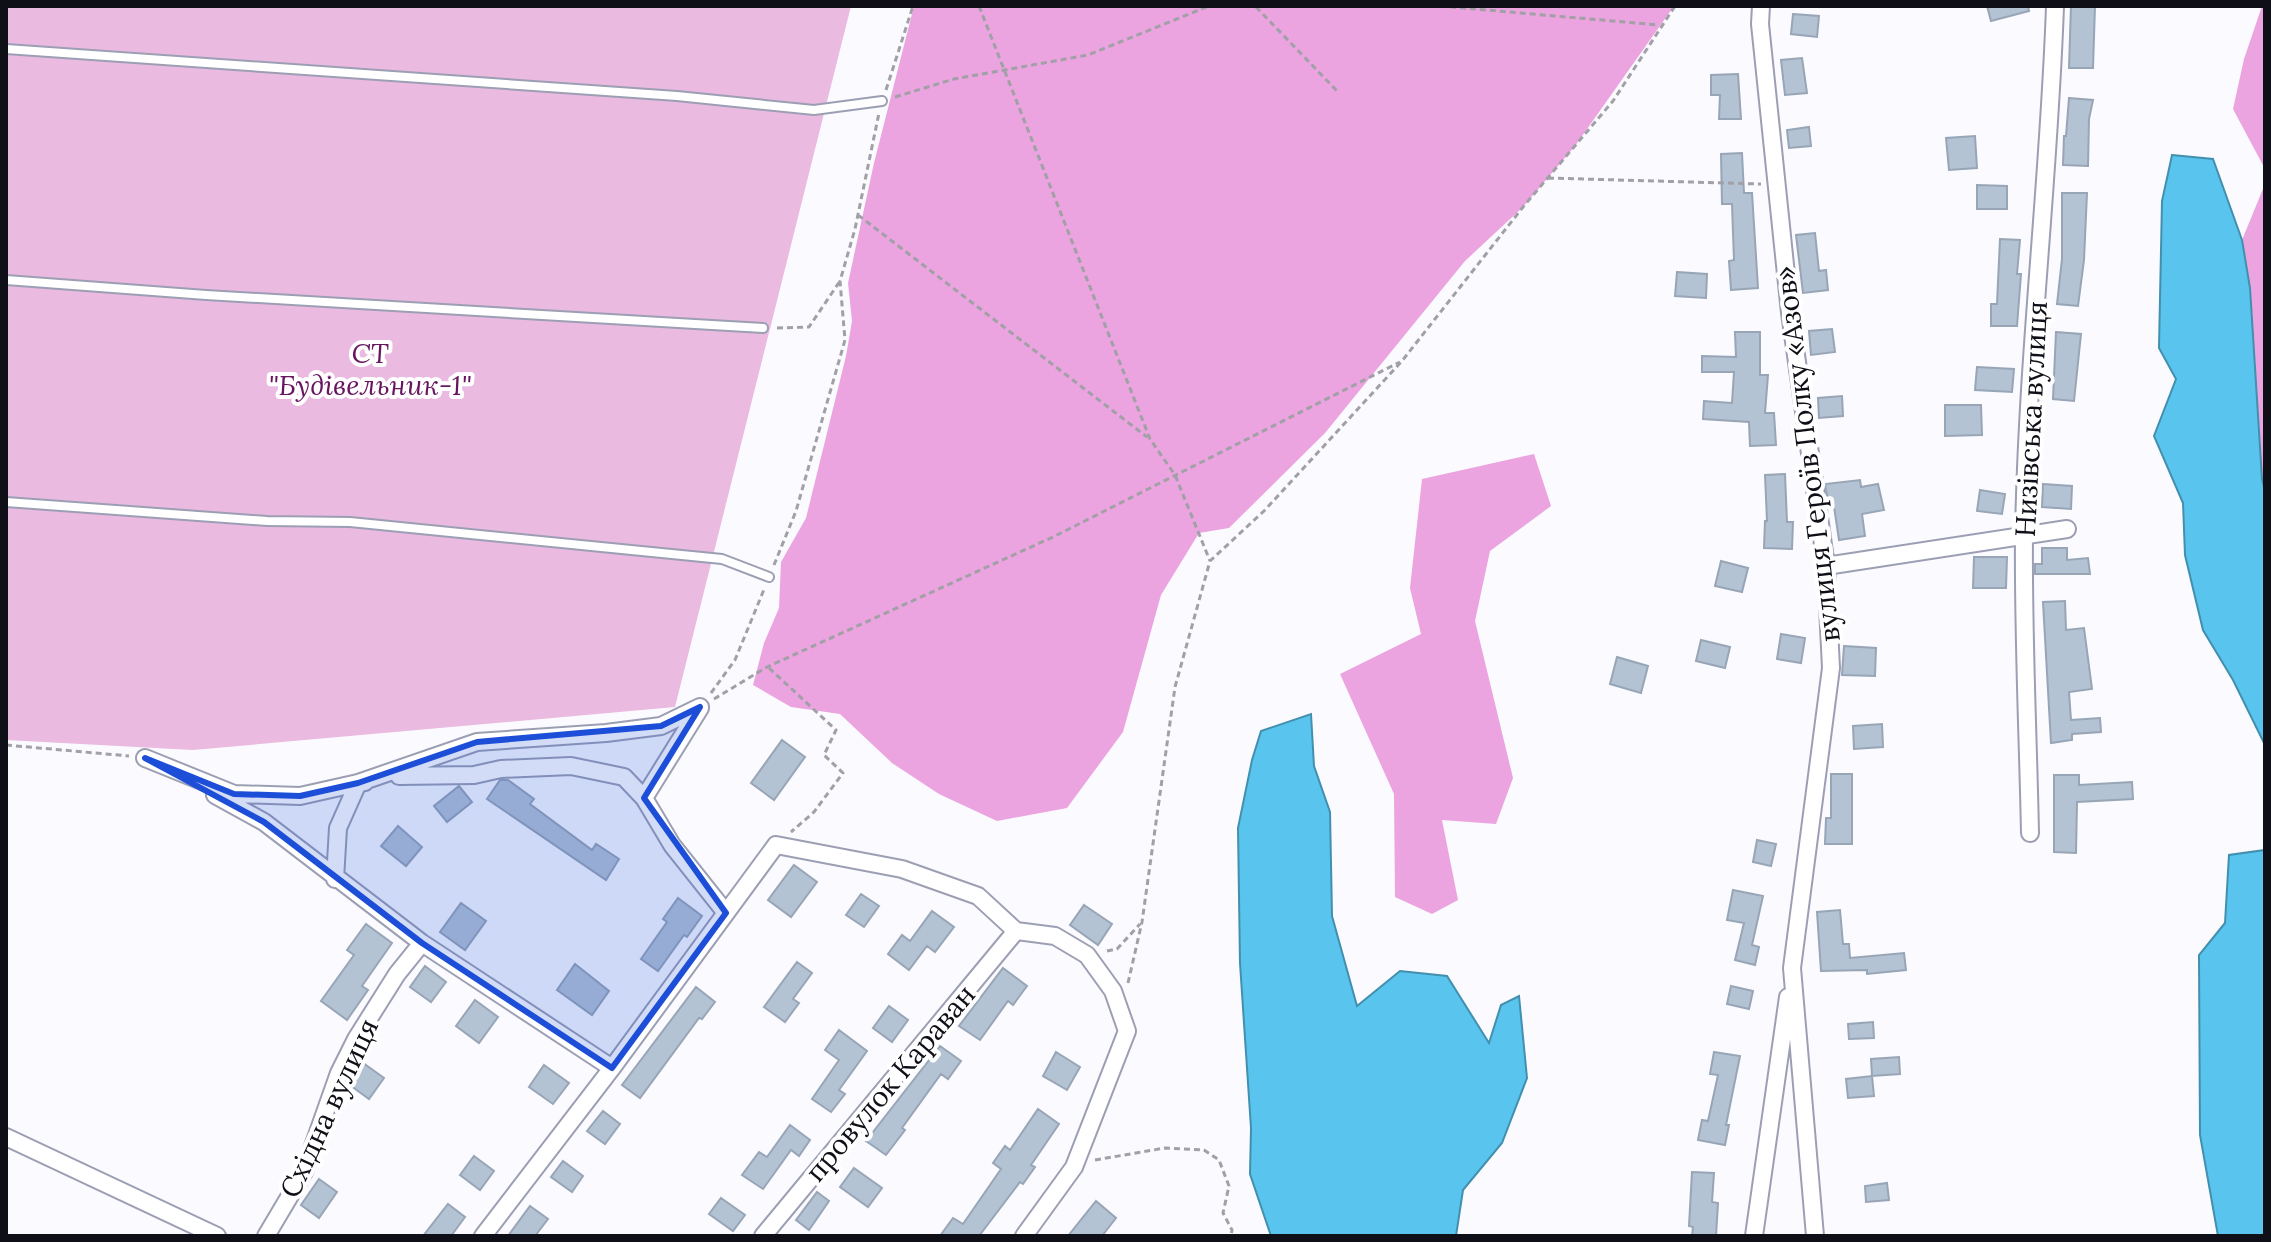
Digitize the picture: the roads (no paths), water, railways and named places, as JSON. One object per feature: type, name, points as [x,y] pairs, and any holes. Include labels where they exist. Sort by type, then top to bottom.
[{"type":"street","name":"вулиця Героїв Полку «Азов»","points":[[1761,6],[1760,24],[1790,313],[1826,566],[1831,668],[1792,968],[1815,1236]]},
{"type":"street","name":"Низівська вулиця","points":[[2030,833],[2024,534],[2055,6]]},
{"type":"street","points":[[1826,566],[2067,529]]},
{"type":"street","points":[[335,879],[338,828],[358,783],[477,742],[661,726],[700,707],[644,798]]},
{"type":"street","points":[[612,1068],[422,943],[264,822],[145,758],[234,794],[300,796],[410,774],[474,775],[501,769],[571,766],[624,777],[644,798],[672,845],[726,913]]},
{"type":"street","points":[[483,1236],[612,1068],[776,845],[902,869],[978,896],[1016,931],[1055,936],[1087,955],[1113,991],[1127,1031],[1074,1167],[1024,1236]]},
{"type":"street","name":"провулок Караван","points":[[763,1236],[1016,931]]},
{"type":"street","name":"Східна вулиця","points":[[266,1236],[304,1172],[339,1073],[356,1039],[397,974],[422,943]]},
{"type":"street","points":[[1754,1236],[1792,968]]},
{"type":"street","points":[[6,1137],[217,1236]]},
{"type":"lane","points":[[6,49],[677,96],[814,110],[882,101]]},
{"type":"lane","points":[[6,280],[763,328]]},
{"type":"lane","points":[[6,502],[267,521],[350,522],[722,559],[769,577]]},
{"type":"water","points":[[2172,155],[2213,159],[2242,240],[2250,288],[2265,491],[2265,745],[2233,680],[2203,630],[2185,555],[2183,503],[2154,436],[2176,379],[2159,348],[2162,201]]},
{"type":"water","points":[[1311,714],[1314,766],[1330,812],[1332,916],[1357,1006],[1400,971],[1447,976],[1489,1043],[1501,1005],[1519,996],[1527,1078],[1502,1143],[1463,1190],[1456,1236],[1271,1236],[1250,1174],[1251,1128],[1240,963],[1238,828],[1261,731]]},
{"type":"water","points":[[2265,850],[2265,1236],[2218,1236],[2200,1135],[2199,955],[2225,923],[2229,855]]},
{"type":"park label","name":"СТ \"Будівельник-1\"","points":[[370,369]]}]
